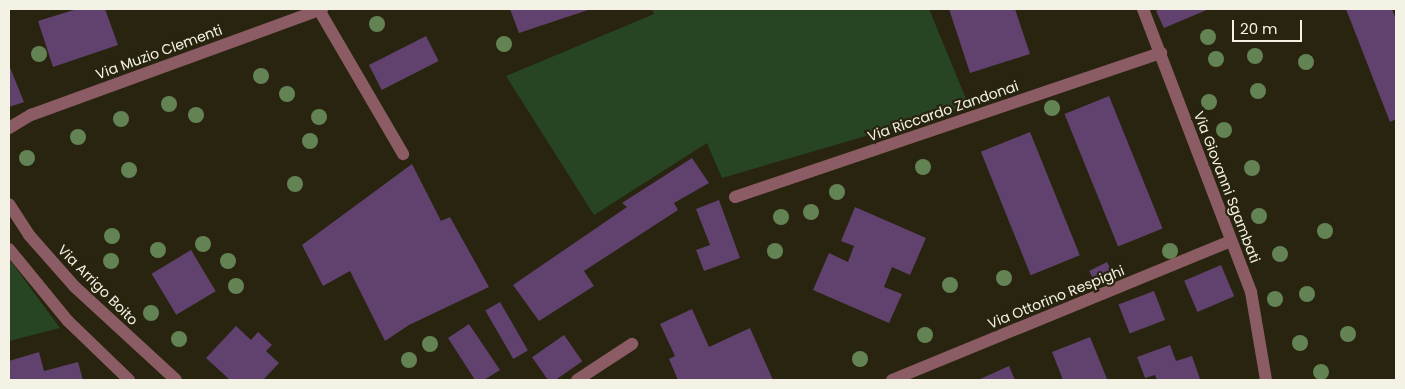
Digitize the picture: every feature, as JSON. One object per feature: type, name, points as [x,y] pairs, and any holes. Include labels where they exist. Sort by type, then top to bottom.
[{"type":"street","name":"Via Muzio Clementi","points":[[9,128],[31,115],[320,9]]},
{"type":"street","points":[[320,9],[403,154]]},
{"type":"street","name":"Via Giovanni Sgambati","points":[[1143,9],[1251,292],[1266,380]]},
{"type":"street","name":"Via Riccardo Zandonai","points":[[734,197],[1161,53]]},
{"type":"street","name":"Via Arrigo Boito","points":[[9,204],[29,235],[75,287],[176,380]]},
{"type":"street","name":"Via Ottorino Respighi","points":[[892,380],[1231,241]]},
{"type":"street","points":[[9,250],[68,321],[129,380]]},
{"type":"street","points":[[577,380],[632,344]]},
{"type":"green space","points":[[652,9],[929,9],[969,106],[722,178],[707,143],[594,215],[506,76],[654,14]]},
{"type":"green space","points":[[9,259],[60,328],[9,341]]},
{"type":"building","points":[[77,9],[105,9],[118,45],[53,67],[38,21]]},
{"type":"building","points":[[510,9],[591,9],[519,33]]},
{"type":"building","points":[[949,9],[1015,9],[1030,54],[970,73]]},
{"type":"building","points":[[1160,9],[1209,9],[1164,28],[1156,11]]},
{"type":"building","points":[[1346,9],[1392,9],[1396,20],[1396,119],[1390,122]]},
{"type":"building","points":[[426,36],[439,61],[382,90],[369,65]]},
{"type":"building","points":[[9,65],[24,102],[9,107]]},
{"type":"building","points":[[1109,96],[1163,229],[1118,247],[1064,114]]},
{"type":"building","points":[[1030,132],[1080,255],[1031,275],[981,152]]},
{"type":"building","points":[[692,158],[709,183],[674,203],[678,210],[584,271],[594,286],[539,321],[513,285],[627,207],[622,203]]},
{"type":"building","points":[[412,164],[441,221],[450,217],[489,287],[409,325],[385,341],[350,271],[323,286],[302,245]]},
{"type":"building","points":[[719,200],[740,258],[704,271],[696,250],[710,245],[696,209]]},
{"type":"building","points":[[855,207],[926,238],[910,275],[892,267],[884,287],[902,294],[889,323],[813,290],[829,253],[848,262],[854,246],[841,241]]},
{"type":"building","points":[[191,250],[216,291],[176,315],[152,274]]},
{"type":"building","points":[[1107,262],[1113,274],[1095,283],[1089,271]]},
{"type":"building","points":[[1221,265],[1234,296],[1197,312],[1184,281]]},
{"type":"building","points":[[1154,291],[1165,320],[1130,334],[1119,305]]},
{"type":"building","points":[[500,302],[528,350],[513,359],[485,310]]},
{"type":"building","points":[[692,309],[709,347],[750,328],[773,380],[678,380],[669,359],[675,356],[660,324]]},
{"type":"building","points":[[469,324],[500,370],[484,380],[475,380],[448,338]]},
{"type":"building","points":[[236,326],[251,340],[258,332],[272,345],[266,351],[279,363],[263,380],[230,380],[206,358]]},
{"type":"building","points":[[564,335],[582,361],[556,380],[548,380],[532,357]]},
{"type":"building","points":[[1090,337],[1107,379],[1063,380],[1052,352]]},
{"type":"building","points":[[1170,345],[1176,361],[1192,356],[1200,379],[1157,380],[1155,375],[1145,378],[1137,357]]},
{"type":"building","points":[[39,352],[44,371],[78,362],[83,380],[9,380],[9,361]]},
{"type":"building","points":[[1009,366],[1015,380],[978,380]]}]
